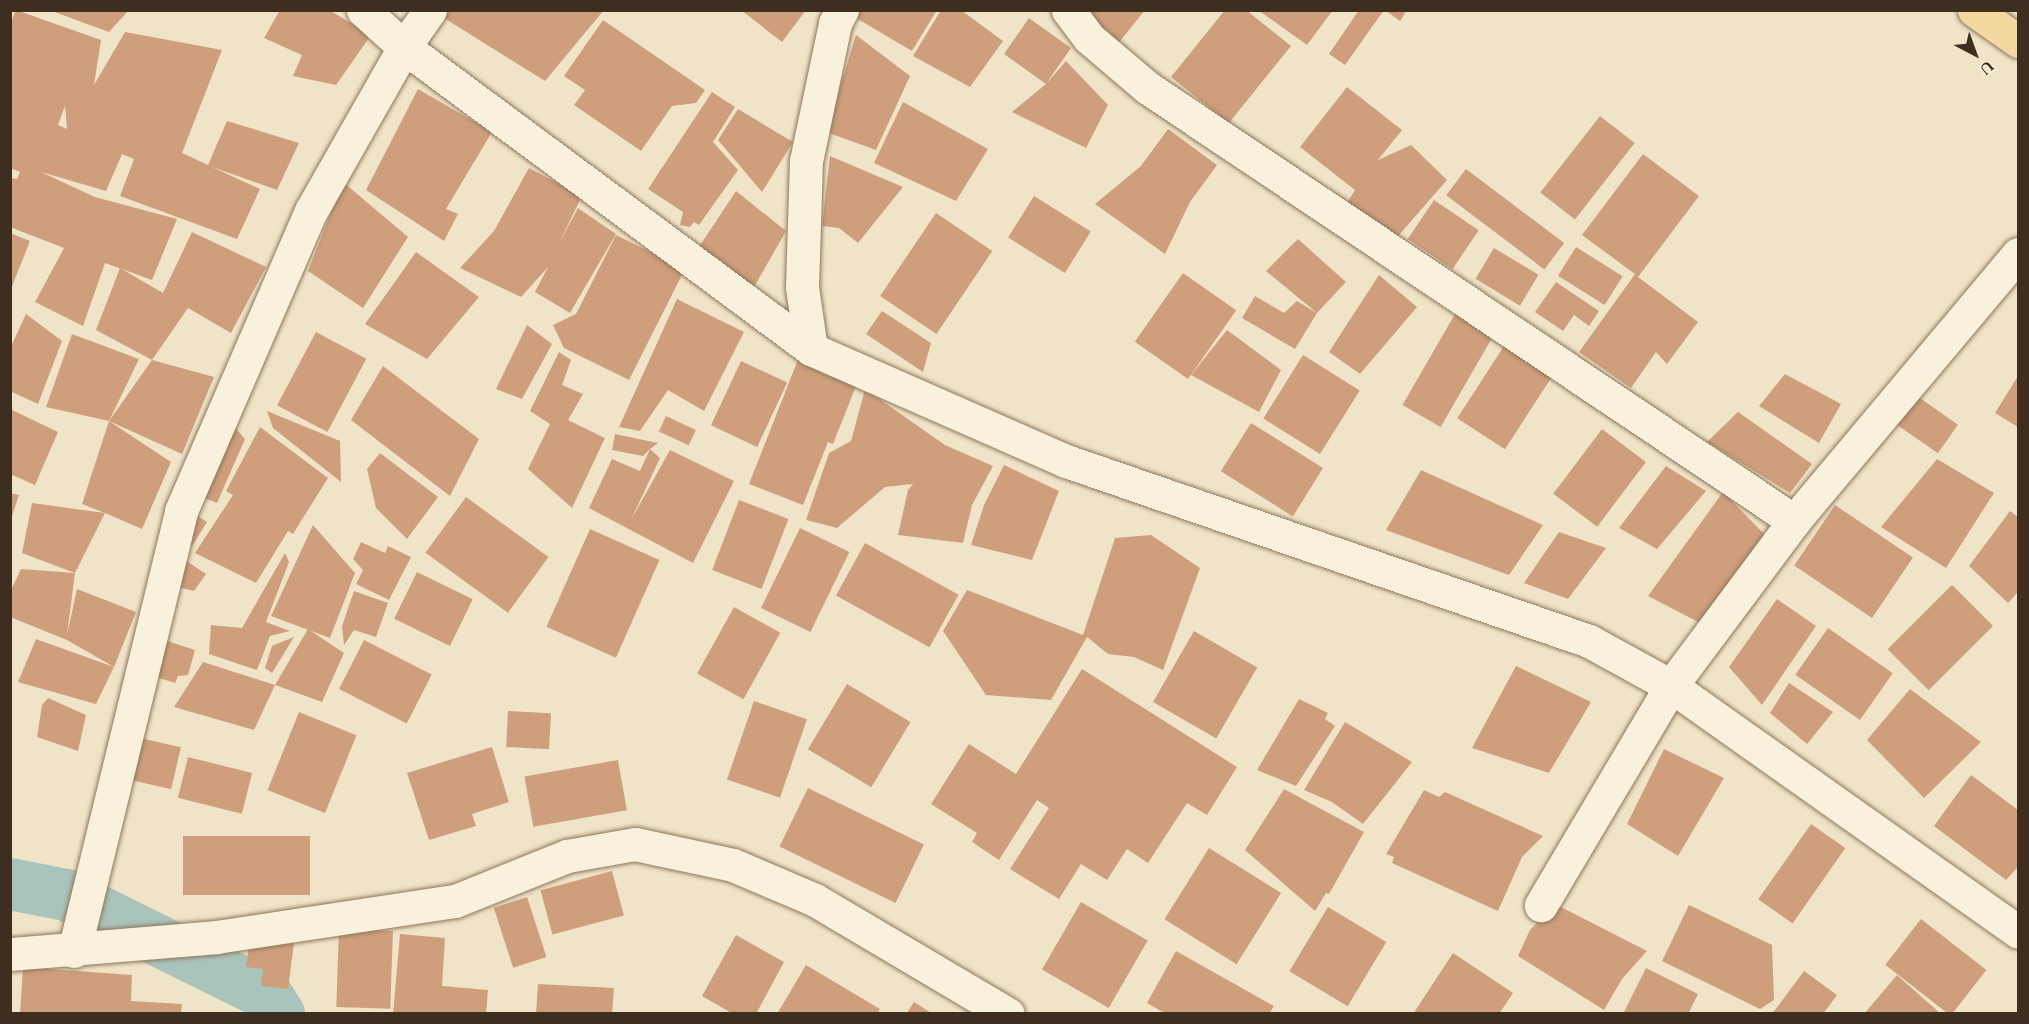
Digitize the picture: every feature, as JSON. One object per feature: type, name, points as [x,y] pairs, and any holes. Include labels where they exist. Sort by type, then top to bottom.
[{"type":"main road","points":[[1974,10],[2019,41]]},
{"type":"street","points":[[363,10],[404,47],[811,349],[1066,461],[1589,641],[1671,686],[2019,932]]},
{"type":"street","points":[[74,951],[181,511],[311,211],[404,47],[430,10]]},
{"type":"street","points":[[811,349],[802,287],[806,160],[835,23],[842,10]]},
{"type":"street","points":[[1068,10],[1089,38],[1148,88],[1794,521]]},
{"type":"street","points":[[1541,904],[1671,686],[1794,521],[2019,254]]},
{"type":"street","points":[[10,954],[74,951],[216,937],[455,901],[567,856],[635,844],[733,865],[815,900],[1008,1014]]},
{"type":"building","points":[[16,10],[101,40],[94,85],[125,32],[222,50],[182,153],[208,165],[227,121],[299,143],[277,190],[212,167],[260,189],[237,239],[120,196],[134,159],[122,154],[106,191],[41,172],[95,197],[177,219],[152,280],[105,263],[83,326],[35,302],[64,248],[10,227],[10,178],[17,179],[20,172],[10,168],[10,24]],"holes":[[[65,106],[67,129],[58,125]]]},
{"type":"building","points":[[49,10],[129,10],[109,32]]},
{"type":"building","points":[[280,10],[329,10],[371,35],[336,85],[293,76],[302,55],[264,38]]},
{"type":"building","points":[[450,10],[604,10],[545,81],[444,18]]},
{"type":"building","points":[[741,10],[806,10],[782,42]]},
{"type":"building","points":[[854,10],[937,10],[912,51],[851,15]]},
{"type":"building","points":[[941,10],[961,10],[1003,41],[970,87],[913,56]]},
{"type":"building","points":[[1077,10],[1145,10],[1117,45]]},
{"type":"building","points":[[1225,10],[1246,10],[1291,46],[1229,123],[1171,77]]},
{"type":"building","points":[[1258,10],[1333,10],[1307,45]]},
{"type":"building","points":[[1359,10],[1384,10],[1345,65],[1329,54]]},
{"type":"building","points":[[1385,10],[1407,10],[1400,21]]},
{"type":"building","points":[[1029,18],[1071,48],[1046,84],[1004,54]]},
{"type":"building","points":[[603,20],[705,90],[696,103],[672,106],[641,151],[574,105],[585,90],[564,76]]},
{"type":"building","points":[[856,35],[910,76],[876,150],[826,132]]},
{"type":"building","points":[[1066,61],[1108,105],[1086,148],[1012,112],[1046,84]]},
{"type":"building","points":[[1347,87],[1402,130],[1378,160],[1411,145],[1447,180],[1392,243],[1344,208],[1355,190],[1300,147]]},
{"type":"building","points":[[418,89],[492,132],[446,209],[458,214],[444,241],[366,190]]},
{"type":"building","points":[[712,92],[735,107],[713,142],[738,170],[699,225],[694,222],[690,227],[680,225],[683,212],[648,189]]},
{"type":"building","points":[[903,102],[988,149],[956,201],[874,163]]},
{"type":"building","points":[[738,109],[793,142],[762,192],[718,140]]},
{"type":"building","points":[[1600,116],[1635,143],[1575,220],[1540,192]]},
{"type":"building","points":[[1168,129],[1217,165],[1190,202],[1165,254],[1095,204],[1141,166]]},
{"type":"building","points":[[1643,154],[1699,196],[1638,277],[1698,322],[1667,364],[1656,352],[1631,388],[1579,352],[1635,274],[1582,235]]},
{"type":"building","points":[[830,156],[903,187],[858,243],[839,228],[822,226]]},
{"type":"building","points":[[529,168],[582,196],[559,243],[578,208],[616,234],[570,313],[535,292],[548,267],[521,297],[460,268],[494,231]]},
{"type":"building","points":[[1466,169],[1564,243],[1544,269],[1446,195]]},
{"type":"building","points":[[343,182],[408,237],[363,308],[308,271]]},
{"type":"building","points":[[736,191],[786,231],[754,287],[697,250]]},
{"type":"building","points":[[1034,196],[1091,232],[1065,273],[1008,238]]},
{"type":"building","points":[[1434,200],[1479,230],[1452,269],[1408,239]]},
{"type":"building","points":[[936,213],[992,251],[936,334],[880,296]]},
{"type":"building","points":[[192,232],[266,267],[231,333],[188,308],[152,360],[96,330],[120,268],[163,293]]},
{"type":"building","points":[[10,233],[30,241],[11,289],[10,289]]},
{"type":"building","points":[[616,235],[685,269],[629,380],[564,348],[553,325],[576,314]]},
{"type":"building","points":[[1298,239],[1346,282],[1317,313],[1266,271]]},
{"type":"building","points":[[1576,247],[1623,276],[1605,305],[1558,276]]},
{"type":"building","points":[[1494,248],[1539,275],[1520,306],[1475,279]]},
{"type":"building","points":[[416,252],[479,297],[427,359],[365,324]]},
{"type":"building","points":[[1183,273],[1236,310],[1188,379],[1135,342]]},
{"type":"building","points":[[1379,275],[1417,307],[1360,374],[1329,352]]},
{"type":"building","points":[[1556,282],[1599,311],[1589,326],[1574,315],[1563,331],[1535,312]]},
{"type":"building","points":[[1255,296],[1284,313],[1297,301],[1317,313],[1295,349],[1242,318]]},
{"type":"building","points":[[677,299],[744,332],[704,411],[668,390],[640,431],[619,427]]},
{"type":"building","points":[[882,311],[931,343],[923,372],[866,334]]},
{"type":"building","points":[[26,314],[62,341],[38,404],[10,391],[10,349]]},
{"type":"building","points":[[1455,314],[1493,336],[1441,427],[1402,405]]},
{"type":"building","points":[[527,325],[552,344],[522,399],[496,389]]},
{"type":"building","points":[[1227,330],[1281,370],[1259,412],[1191,375]]},
{"type":"building","points":[[316,332],[366,359],[327,432],[277,405]]},
{"type":"building","points":[[72,334],[139,359],[109,421],[46,407]]},
{"type":"building","points":[[1504,346],[1552,377],[1505,449],[1457,418]]},
{"type":"building","points":[[559,352],[571,360],[562,385],[583,394],[568,420],[605,438],[572,508],[528,469],[550,424],[530,411]]},
{"type":"building","points":[[1303,355],[1360,391],[1320,454],[1263,419]]},
{"type":"building","points":[[799,357],[858,381],[833,444],[828,442],[803,505],[749,484]]},
{"type":"building","points":[[152,360],[214,377],[182,454],[109,421]]},
{"type":"building","points":[[741,361],[787,383],[757,447],[711,425]]},
{"type":"building","points":[[383,366],[479,439],[450,496],[351,420]]},
{"type":"building","points":[[1785,374],[1841,404],[1819,443],[1759,406]]},
{"type":"building","points":[[2018,376],[2018,427],[1995,413]]},
{"type":"building","points":[[865,389],[945,445],[993,466],[972,505],[963,543],[898,535],[908,490],[913,484],[885,487],[837,528],[806,520],[829,453],[851,441]]},
{"type":"building","points":[[1917,396],[1958,425],[1938,453],[1897,425]]},
{"type":"building","points":[[10,409],[58,432],[35,485],[10,474]]},
{"type":"building","points":[[267,411],[340,441],[341,482],[273,428]]},
{"type":"building","points":[[1738,412],[1812,464],[1790,493],[1707,442]]},
{"type":"building","points":[[666,416],[696,430],[689,445],[659,431]]},
{"type":"building","points":[[109,421],[171,462],[142,529],[82,504]]},
{"type":"building","points":[[1251,423],[1323,468],[1293,516],[1221,471]]},
{"type":"building","points":[[232,424],[245,439],[217,503],[202,497]]},
{"type":"building","points":[[260,427],[328,478],[293,534],[288,531],[256,583],[195,553],[233,495],[226,491]]},
{"type":"building","points":[[1602,429],[1646,462],[1597,527],[1553,494]]},
{"type":"building","points":[[615,434],[658,443],[643,456],[612,450]]},
{"type":"building","points":[[650,449],[660,458],[631,520],[670,450],[734,481],[693,563],[589,508],[612,459],[640,471]]},
{"type":"building","points":[[380,453],[438,497],[407,539],[376,508],[367,469]]},
{"type":"building","points":[[1937,459],[1994,493],[1946,568],[1881,527]]},
{"type":"building","points":[[1004,465],[1059,491],[1032,560],[971,545],[984,505]]},
{"type":"building","points":[[1666,466],[1706,491],[1657,549],[1619,528]]},
{"type":"building","points":[[1421,470],[1543,525],[1509,575],[1386,530]]},
{"type":"building","points":[[1723,492],[1773,543],[1708,627],[1648,596]]},
{"type":"building","points":[[10,493],[19,495],[11,519],[10,519]]},
{"type":"building","points":[[466,497],[549,557],[508,613],[425,553]]},
{"type":"building","points":[[739,500],[788,519],[762,589],[712,570]]},
{"type":"building","points":[[32,503],[105,513],[75,573],[22,553]]},
{"type":"building","points":[[1835,505],[1913,558],[1872,618],[1794,566]]},
{"type":"building","points":[[2010,511],[2018,517],[2018,592],[2008,603],[1969,566]]},
{"type":"building","points":[[196,515],[207,522],[192,546],[184,535]]},
{"type":"building","points":[[313,525],[355,573],[330,638],[271,616]]},
{"type":"building","points":[[800,528],[849,552],[810,632],[761,608]]},
{"type":"building","points":[[590,529],[659,560],[616,658],[546,627]]},
{"type":"building","points":[[1559,532],[1606,548],[1568,599],[1524,583]]},
{"type":"building","points":[[1151,535],[1200,568],[1163,670],[1134,657],[1108,654],[1087,637],[1051,700],[986,695],[943,631],[967,590],[1083,635],[1115,538]]},
{"type":"building","points":[[361,542],[385,553],[388,546],[411,557],[389,600],[356,584],[363,570],[353,559]]},
{"type":"building","points":[[865,543],[959,595],[929,647],[836,595]]},
{"type":"building","points":[[285,553],[289,562],[266,622],[290,631],[270,636],[257,670],[209,654],[211,625],[242,628]]},
{"type":"building","points":[[179,556],[206,574],[194,591],[171,585]]},
{"type":"building","points":[[21,569],[75,573],[67,635],[77,589],[136,612],[114,667],[67,640],[10,617],[10,592]]},
{"type":"building","points":[[417,572],[473,599],[450,646],[394,619]]},
{"type":"building","points":[[1952,585],[1993,626],[1929,690],[1888,649]]},
{"type":"building","points":[[354,591],[388,603],[376,637],[354,630],[344,645],[342,626]]},
{"type":"building","points":[[1777,599],[1816,626],[1762,705],[1729,667]]},
{"type":"building","points":[[734,607],[780,633],[744,699],[697,673]]},
{"type":"building","points":[[1828,628],[1893,673],[1860,720],[1795,675]]},
{"type":"building","points":[[308,629],[344,653],[322,702],[275,685]]},
{"type":"building","points":[[1194,631],[1257,667],[1216,739],[1153,702]]},
{"type":"building","points":[[294,637],[272,673],[265,668],[272,646]]},
{"type":"building","points":[[36,639],[114,667],[96,704],[18,682]]},
{"type":"building","points":[[161,639],[195,650],[188,675],[178,676],[175,683],[150,675]]},
{"type":"building","points":[[364,640],[432,675],[407,724],[339,689]]},
{"type":"building","points":[[203,662],[275,685],[254,730],[174,707]]},
{"type":"building","points":[[1516,666],[1591,702],[1549,773],[1472,748]]},
{"type":"building","points":[[1082,669],[1237,767],[1207,815],[1187,803],[1148,863],[1127,849],[1107,880],[1081,864],[1059,899],[1010,869],[1049,808],[1037,800],[999,860],[972,842],[977,833],[931,804],[969,744],[1016,774]]},
{"type":"building","points":[[1789,683],[1833,712],[1807,744],[1770,713]]},
{"type":"building","points":[[847,684],[910,722],[871,787],[808,749]]},
{"type":"building","points":[[1910,689],[1981,742],[1924,798],[1867,740]]},
{"type":"building","points":[[48,698],[86,715],[78,751],[37,737],[42,705]]},
{"type":"building","points":[[1299,699],[1328,713],[1325,719],[1335,726],[1296,786],[1257,770]]},
{"type":"building","points":[[754,701],[807,719],[780,798],[727,779]]},
{"type":"building","points":[[508,711],[551,713],[549,749],[506,747]]},
{"type":"building","points":[[299,712],[356,735],[325,813],[268,790]]},
{"type":"building","points":[[1345,722],[1412,762],[1363,824],[1332,802],[1304,790]]},
{"type":"building","points":[[136,737],[181,747],[171,789],[126,779]]},
{"type":"building","points":[[492,747],[509,802],[472,814],[476,826],[429,840],[407,773]]},
{"type":"building","points":[[1664,749],[1724,778],[1678,856],[1627,824]]},
{"type":"building","points":[[188,757],[252,773],[242,814],[178,798]]},
{"type":"building","points":[[618,760],[627,810],[533,827],[524,776]]},
{"type":"building","points":[[1971,775],[2018,810],[2018,867],[2006,880],[1934,826]]},
{"type":"building","points":[[808,788],[924,845],[895,903],[780,846]]},
{"type":"building","points":[[1284,789],[1364,832],[1329,894],[1326,893],[1315,911],[1245,850]]},
{"type":"building","points":[[1424,790],[1439,797],[1445,792],[1543,836],[1522,857],[1498,911],[1392,863],[1394,857],[1386,854]]},
{"type":"building","points":[[1811,824],[1845,848],[1793,923],[1758,899]]},
{"type":"building","points":[[183,836],[310,836],[310,895],[183,895]]},
{"type":"building","points":[[1209,848],[1281,893],[1237,964],[1164,919]]},
{"type":"building","points":[[612,871],[624,915],[552,935],[541,890]]},
{"type":"building","points":[[527,897],[546,957],[513,968],[494,908]]},
{"type":"building","points":[[1081,902],[1148,940],[1109,1008],[1042,970]]},
{"type":"building","points":[[1555,904],[1647,951],[1622,979],[1604,1010],[1518,956],[1530,930]]},
{"type":"building","points":[[1689,905],[1772,945],[1774,1000],[1760,1009],[1662,961]]},
{"type":"building","points":[[1328,907],[1386,942],[1348,1006],[1289,971]]},
{"type":"building","points":[[1921,919],[1986,970],[1952,1014],[1948,1014],[1885,965]]},
{"type":"building","points":[[339,929],[393,931],[390,1009],[336,1007]]},
{"type":"building","points":[[400,934],[445,938],[442,986],[488,990],[486,1014],[393,1014]]},
{"type":"building","points":[[736,935],[784,962],[756,1014],[733,1014],[702,996]]},
{"type":"building","points":[[250,938],[294,943],[288,989],[261,986],[263,969],[246,967]]},
{"type":"building","points":[[1176,951],[1274,1006],[1269,1014],[1166,1014],[1147,1003]]},
{"type":"building","points":[[1453,953],[1513,993],[1499,1014],[1413,1014]]},
{"type":"building","points":[[806,965],[880,1009],[877,1014],[777,1014]]},
{"type":"building","points":[[23,967],[132,975],[131,1001],[182,1004],[181,1014],[20,1014]]},
{"type":"building","points":[[1646,968],[1698,994],[1688,1014],[1623,1014]]},
{"type":"building","points":[[1804,971],[1837,995],[1823,1014],[1772,1014]]},
{"type":"building","points":[[1897,975],[1941,1014],[1864,1014]]},
{"type":"building","points":[[538,984],[614,988],[612,1014],[536,1014]]},
{"type":"building","points":[[914,1002],[933,1014],[906,1014]]},
{"type":"waterway","points":[[10,884],[66,895],[266,994],[279,1014]]}]
